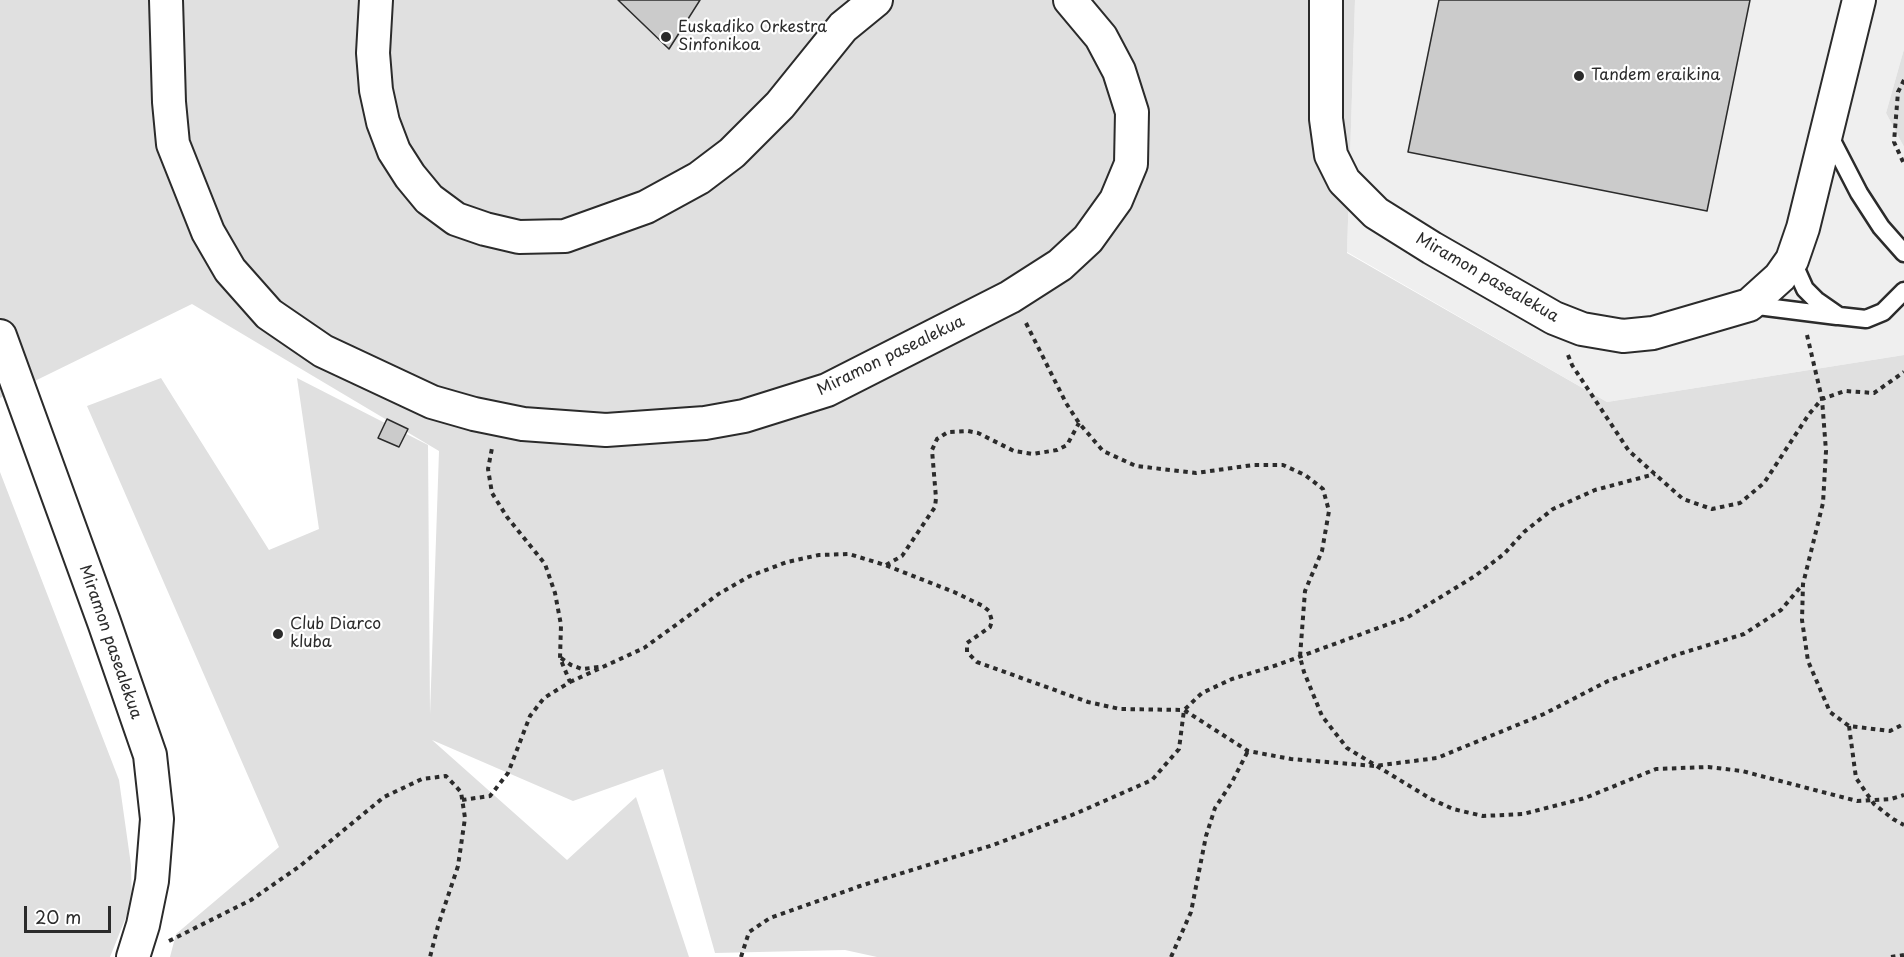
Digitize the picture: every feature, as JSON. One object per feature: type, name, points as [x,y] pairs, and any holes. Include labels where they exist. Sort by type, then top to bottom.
[{"type":"street","name":"Miramon pasealekua","points":[[166,0],[172,144],[208,232],[230,270],[268,314],[323,351],[432,402],[523,424],[606,430],[705,423],[744,416],[827,390],[1010,297],[1060,265],[1088,239],[1116,200],[1131,164],[1131,112],[1119,70],[1101,37],[1070,0]]},
{"type":"street","points":[[376,0],[373,53],[376,90],[383,122],[394,151],[410,176],[429,199],[456,219],[519,237],[565,236],[646,207],[699,178],[732,153],[780,105],[843,27],[876,0]]},
{"type":"street","name":"Miramon pasealekua","points":[[1326,0],[1326,119],[1331,155],[1344,181],[1376,213],[1554,318],[1582,329],[1623,336],[1653,333],[1749,305],[1780,277],[1792,260],[1803,228],[1859,0]]},
{"type":"street","name":"Miramon pasealekua","points":[[0,336],[150,755],[157,819],[152,882],[144,925],[148,952]]},
{"type":"lane","points":[[1827,131],[1864,202],[1881,228],[1904,253]]},
{"type":"lane","points":[[1792,260],[1805,289],[1839,316]]},
{"type":"lane","points":[[1749,305],[1866,319],[1883,312],[1904,291]]},
{"type":"path","points":[[1904,80],[1898,92],[1894,142],[1904,164]]},
{"type":"path","points":[[1010,297],[1024,319],[1066,403],[1079,423],[1103,451],[1136,466],[1196,473],[1253,465],[1283,465],[1305,475],[1323,489],[1329,511],[1322,551],[1305,591],[1300,657],[1322,716],[1347,748],[1374,766],[1452,809],[1483,816],[1523,814],[1585,798],[1656,769],[1708,767],[1742,771],[1823,794],[1857,801],[1891,799],[1904,795]]},
{"type":"path","points":[[1801,312],[1822,399],[1826,451],[1823,503],[1803,585],[1802,620],[1808,661],[1830,712],[1849,726],[1890,731],[1904,724]]},
{"type":"path","points":[[1554,318],[1572,365],[1629,451],[1683,499],[1712,509],[1740,503],[1764,483],[1809,414],[1822,399],[1845,391],[1874,393],[1904,372]]},
{"type":"path","points":[[498,419],[488,469],[492,493],[507,517],[545,564],[555,593],[561,626],[560,658],[570,682]]},
{"type":"path","points":[[885,565],[902,556],[935,507],[932,450],[937,439],[948,432],[968,431],[978,433],[1014,451],[1033,454],[1057,450],[1067,445],[1079,423]]},
{"type":"path","points":[[741,957],[748,932],[770,918],[860,886],[993,846],[1152,780],[1179,749],[1184,710],[1202,693],[1232,679],[1300,657],[1408,617],[1475,576],[1504,554],[1524,532],[1553,509],[1595,490],[1655,474]]},
{"type":"path","points":[[462,800],[490,796],[508,772],[530,716],[544,698],[583,674],[644,648],[730,587],[750,576],[787,562],[819,555],[849,554],[885,565],[983,606],[989,611],[992,621],[990,627],[967,643],[967,652],[977,662],[1088,702],[1120,709],[1184,710],[1248,752],[1291,759],[1374,766],[1437,758],[1544,714],[1608,681],[1676,655],[1744,634],[1781,610],[1803,585]]},
{"type":"path","points":[[560,658],[582,669],[606,666]]},
{"type":"path","points":[[1849,726],[1856,778],[1872,801],[1904,825]]},
{"type":"path","points":[[1171,957],[1191,912],[1206,836],[1215,808],[1248,752]]},
{"type":"path","points":[[148,952],[251,900],[300,866],[384,796],[422,779],[446,776],[461,792],[465,818],[458,866],[430,957]]},
{"type":"path","points":[[1891,957],[1904,955]]},
{"type":"shaded area","points":[[0,0],[1355,0],[1347,253],[1607,402],[1904,355],[1904,957],[877,957],[845,950],[715,953],[663,769],[573,801],[432,740],[567,860],[636,797],[689,957],[170,957],[176,934],[279,847],[87,406],[161,378],[269,550],[319,529],[297,378],[428,445],[430,715],[439,451],[192,304],[0,398]]},
{"type":"shaded area","points":[[1355,0],[1904,0],[1904,49],[1886,113],[1904,147],[1904,355],[1607,402],[1347,252]]},
{"type":"shaded area","points":[[1904,49],[1904,147],[1886,113]]},
{"type":"shaded area","points":[[0,472],[119,780],[131,865],[132,902],[110,957],[0,957]]},
{"type":"building","name":"Euskadiko Orkestra Sinfonikoa","points":[[618,0],[700,0],[669,49]]},
{"type":"building","name":"Tandem eraikina","points":[[1439,0],[1750,0],[1707,211],[1408,152]]},
{"type":"building","points":[[387,419],[408,429],[399,447],[378,438]]},
{"type":"place","name":"Euskadiko Orkestra Sinfonikoa","points":[[666,37]]},
{"type":"place","name":"Tandem eraikina","points":[[1579,76]]},
{"type":"place","name":"Club Diarco kluba","points":[[278,634]]}]
